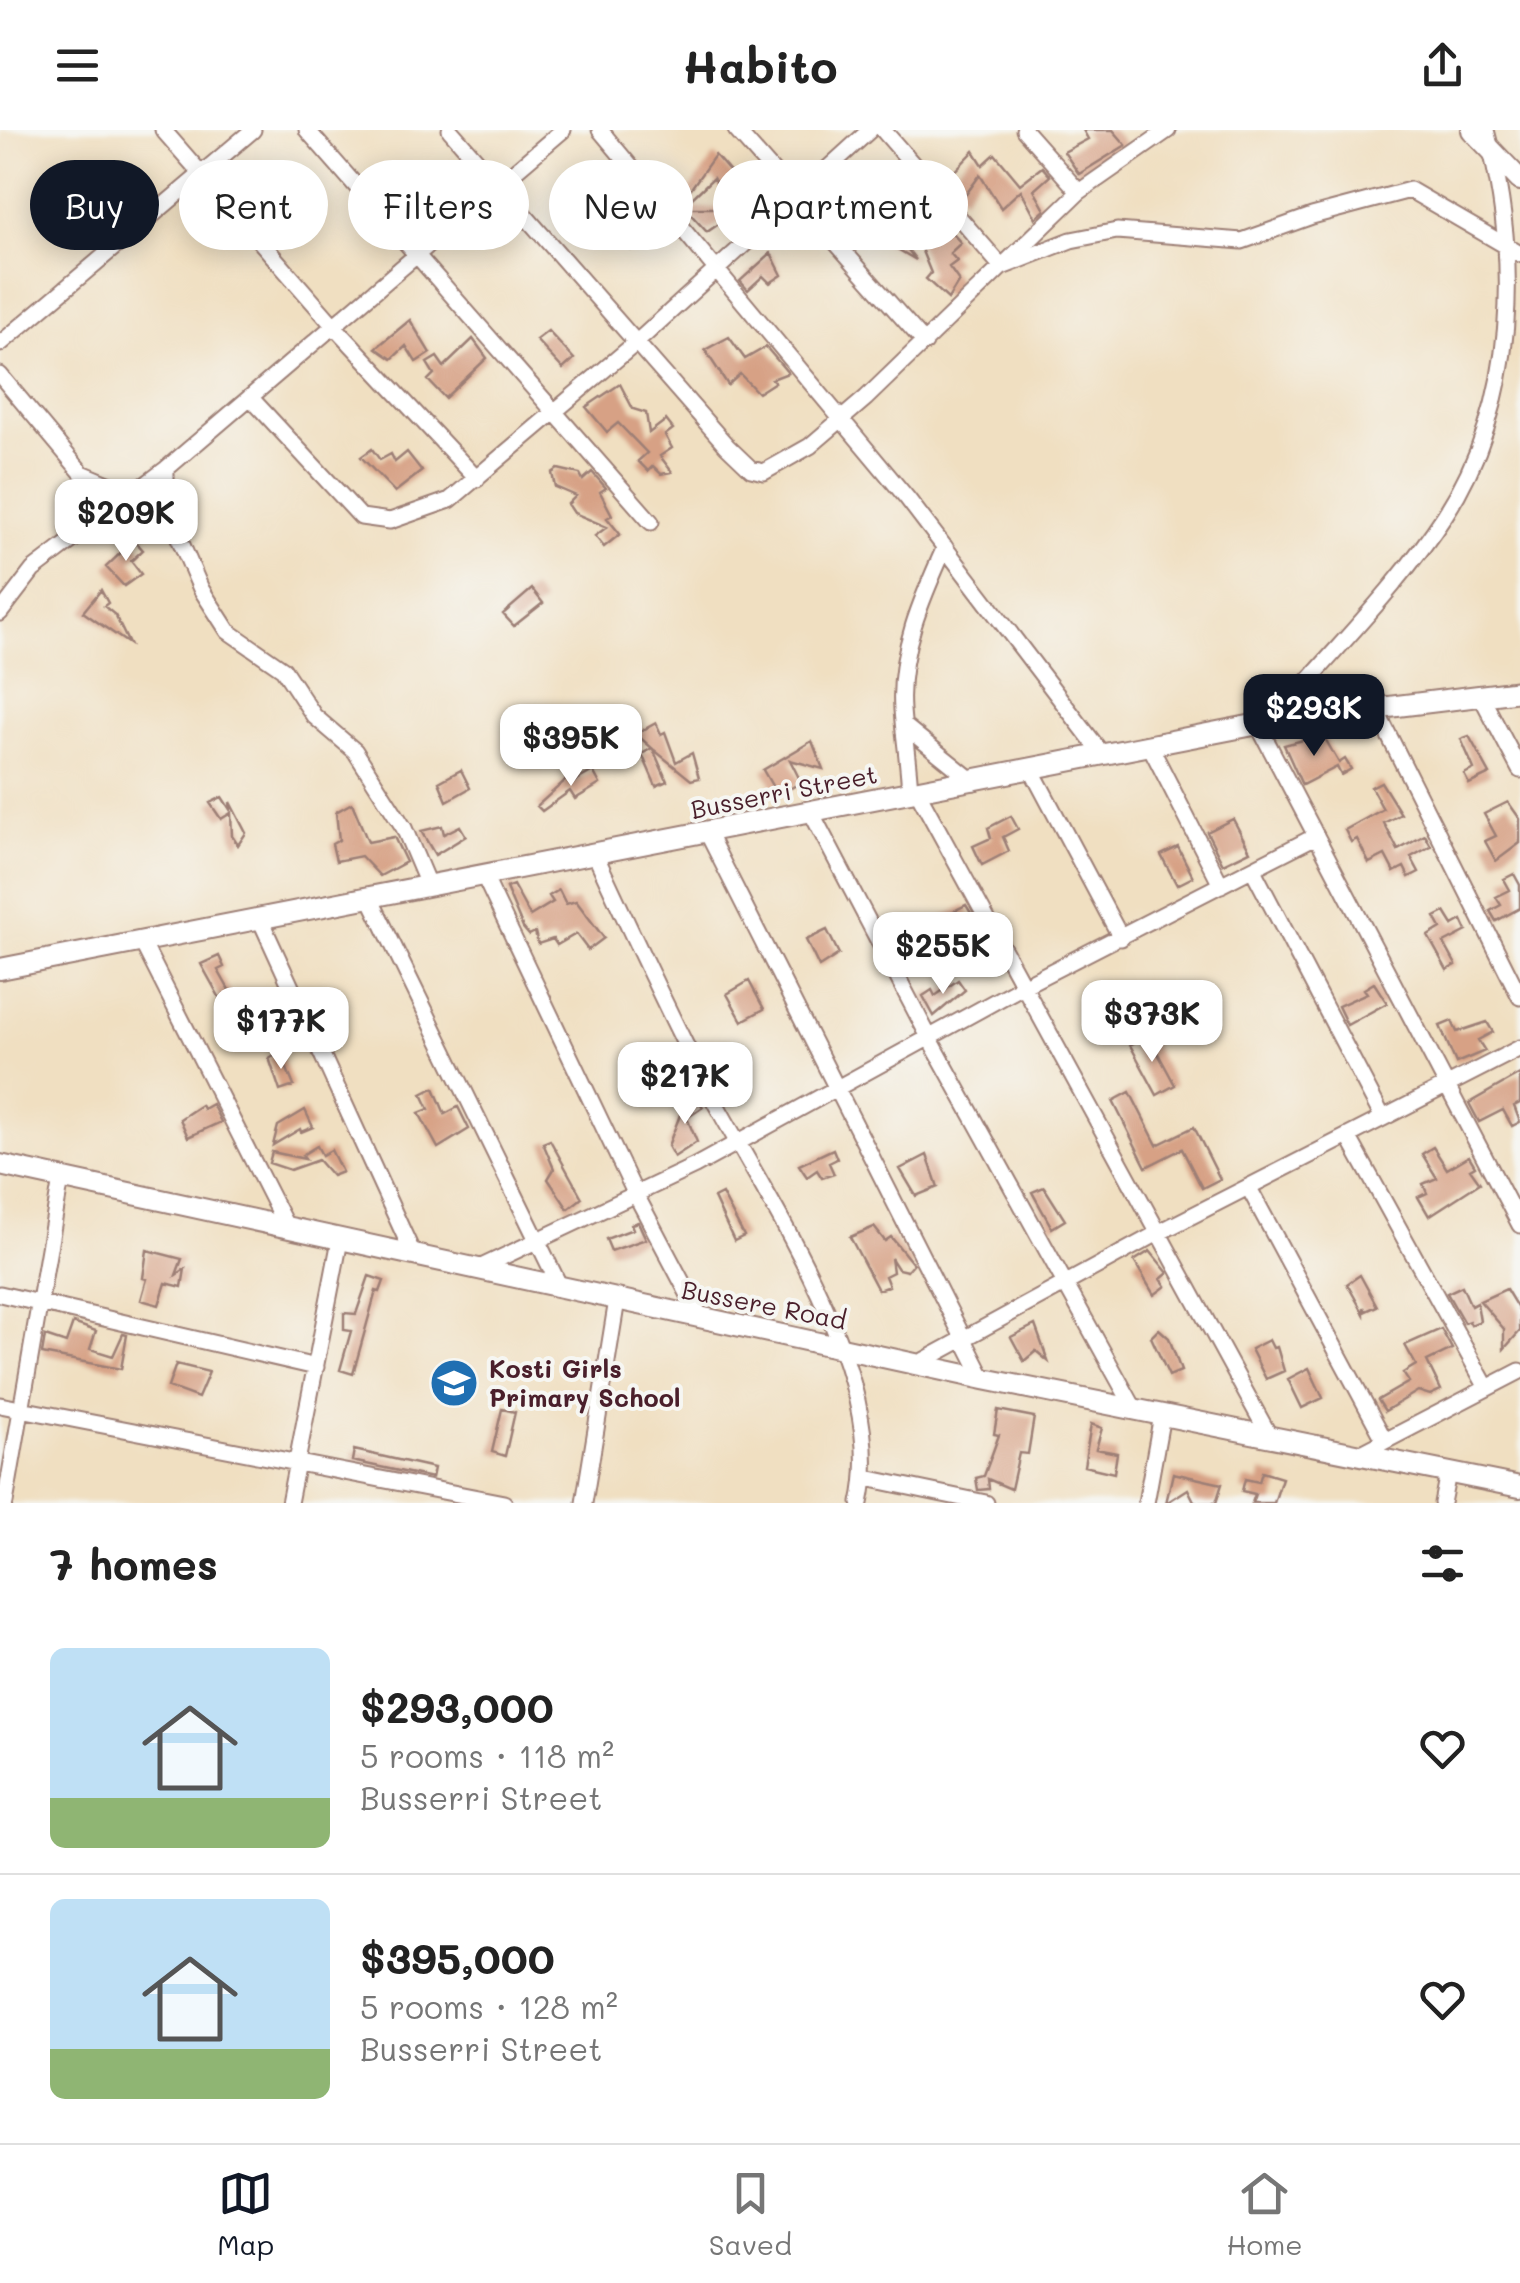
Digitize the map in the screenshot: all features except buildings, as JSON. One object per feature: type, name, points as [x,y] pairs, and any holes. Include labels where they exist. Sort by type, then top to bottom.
[{"type":"main road","points":[[1472,130],[1489,140],[1517,175]]},
{"type":"main road","name":"Busserri Street","points":[[0,970],[1266,723],[1520,691]]},
{"type":"main road","name":"Bussere Road","points":[[0,1166],[1134,1410],[1520,1487]]},
{"type":"street","points":[[164,130],[189,160]]},
{"type":"street","points":[[217,160],[252,130]]},
{"type":"street","points":[[307,130],[651,522]]},
{"type":"street","points":[[450,130],[477,160]]},
{"type":"street","points":[[528,160],[562,130]]},
{"type":"street","points":[[600,130],[842,418],[1103,755]]},
{"type":"street","points":[[736,130],[761,160]]},
{"type":"street","points":[[836,160],[870,130]]},
{"type":"street","points":[[883,130],[1002,266]]},
{"type":"street","points":[[1024,130],[1079,192]]},
{"type":"street","points":[[529,218],[751,468],[764,472],[776,468],[842,418],[1079,192],[1168,130]]},
{"type":"street","points":[[1489,140],[1510,288],[1504,356],[1479,446],[1446,513],[1266,723],[1316,836],[1520,1225]]},
{"type":"street","points":[[1002,266],[1071,240],[1117,231],[1242,241],[1312,216],[1410,190],[1520,254]]},
{"type":"street","points":[[0,344],[179,192]]},
{"type":"street","points":[[267,250],[477,479]]},
{"type":"street","points":[[0,613],[33,570],[166,469],[424,250]]},
{"type":"street","points":[[250,397],[361,517],[390,520],[420,512],[450,500],[477,479],[638,341],[735,250]]},
{"type":"street","points":[[840,250],[925,342]]},
{"type":"street","points":[[1504,356],[1520,332]]},
{"type":"street","points":[[0,374],[82,473],[166,508]]},
{"type":"street","points":[[166,469],[166,508],[201,590],[228,631],[283,670],[314,716],[355,751],[404,828],[429,886]]},
{"type":"street","points":[[945,547],[916,613],[904,663],[902,713],[914,793],[1270,1437]]},
{"type":"street","points":[[1481,696],[1520,770]]},
{"type":"street","points":[[1376,710],[1520,997]]},
{"type":"street","points":[[907,728],[974,782]]},
{"type":"street","points":[[1150,746],[1222,886]]},
{"type":"street","points":[[1031,769],[1121,938]]},
{"type":"street","points":[[811,812],[930,1040],[1134,1410]]},
{"type":"street","points":[[707,832],[984,1378]]},
{"type":"street","points":[[477,1270],[836,1092],[1023,986],[1316,836]]},
{"type":"street","points":[[595,854],[736,1143],[843,1346],[861,1414],[866,1478],[860,1503]]},
{"type":"street","points":[[1253,870],[1383,1118]]},
{"type":"street","points":[[484,876],[635,1194],[701,1318]]},
{"type":"street","points":[[370,898],[560,1288]]},
{"type":"street","points":[[260,920],[414,1256]]},
{"type":"street","points":[[142,942],[287,1228]]},
{"type":"street","points":[[921,1362],[962,1336],[1160,1232],[1520,1048]]},
{"type":"street","points":[[1348,1136],[1487,1388]]},
{"type":"street","points":[[5,1503],[61,1179]]},
{"type":"street","points":[[1249,1188],[1385,1441]]},
{"type":"street","points":[[289,1503],[340,1240]]},
{"type":"street","points":[[0,1294],[316,1367]]},
{"type":"street","points":[[584,1503],[617,1300]]},
{"type":"street","points":[[1358,1455],[1520,1370]]},
{"type":"street","points":[[0,1405],[504,1503]]},
{"type":"street","points":[[1146,1503],[1162,1415]]},
{"type":"street","points":[[1442,1503],[1448,1473]]},
{"type":"street","points":[[866,1478],[986,1503]]},
{"type":"place","name":"Kosti Girls Primary School","points":[[454,1383]]}]
